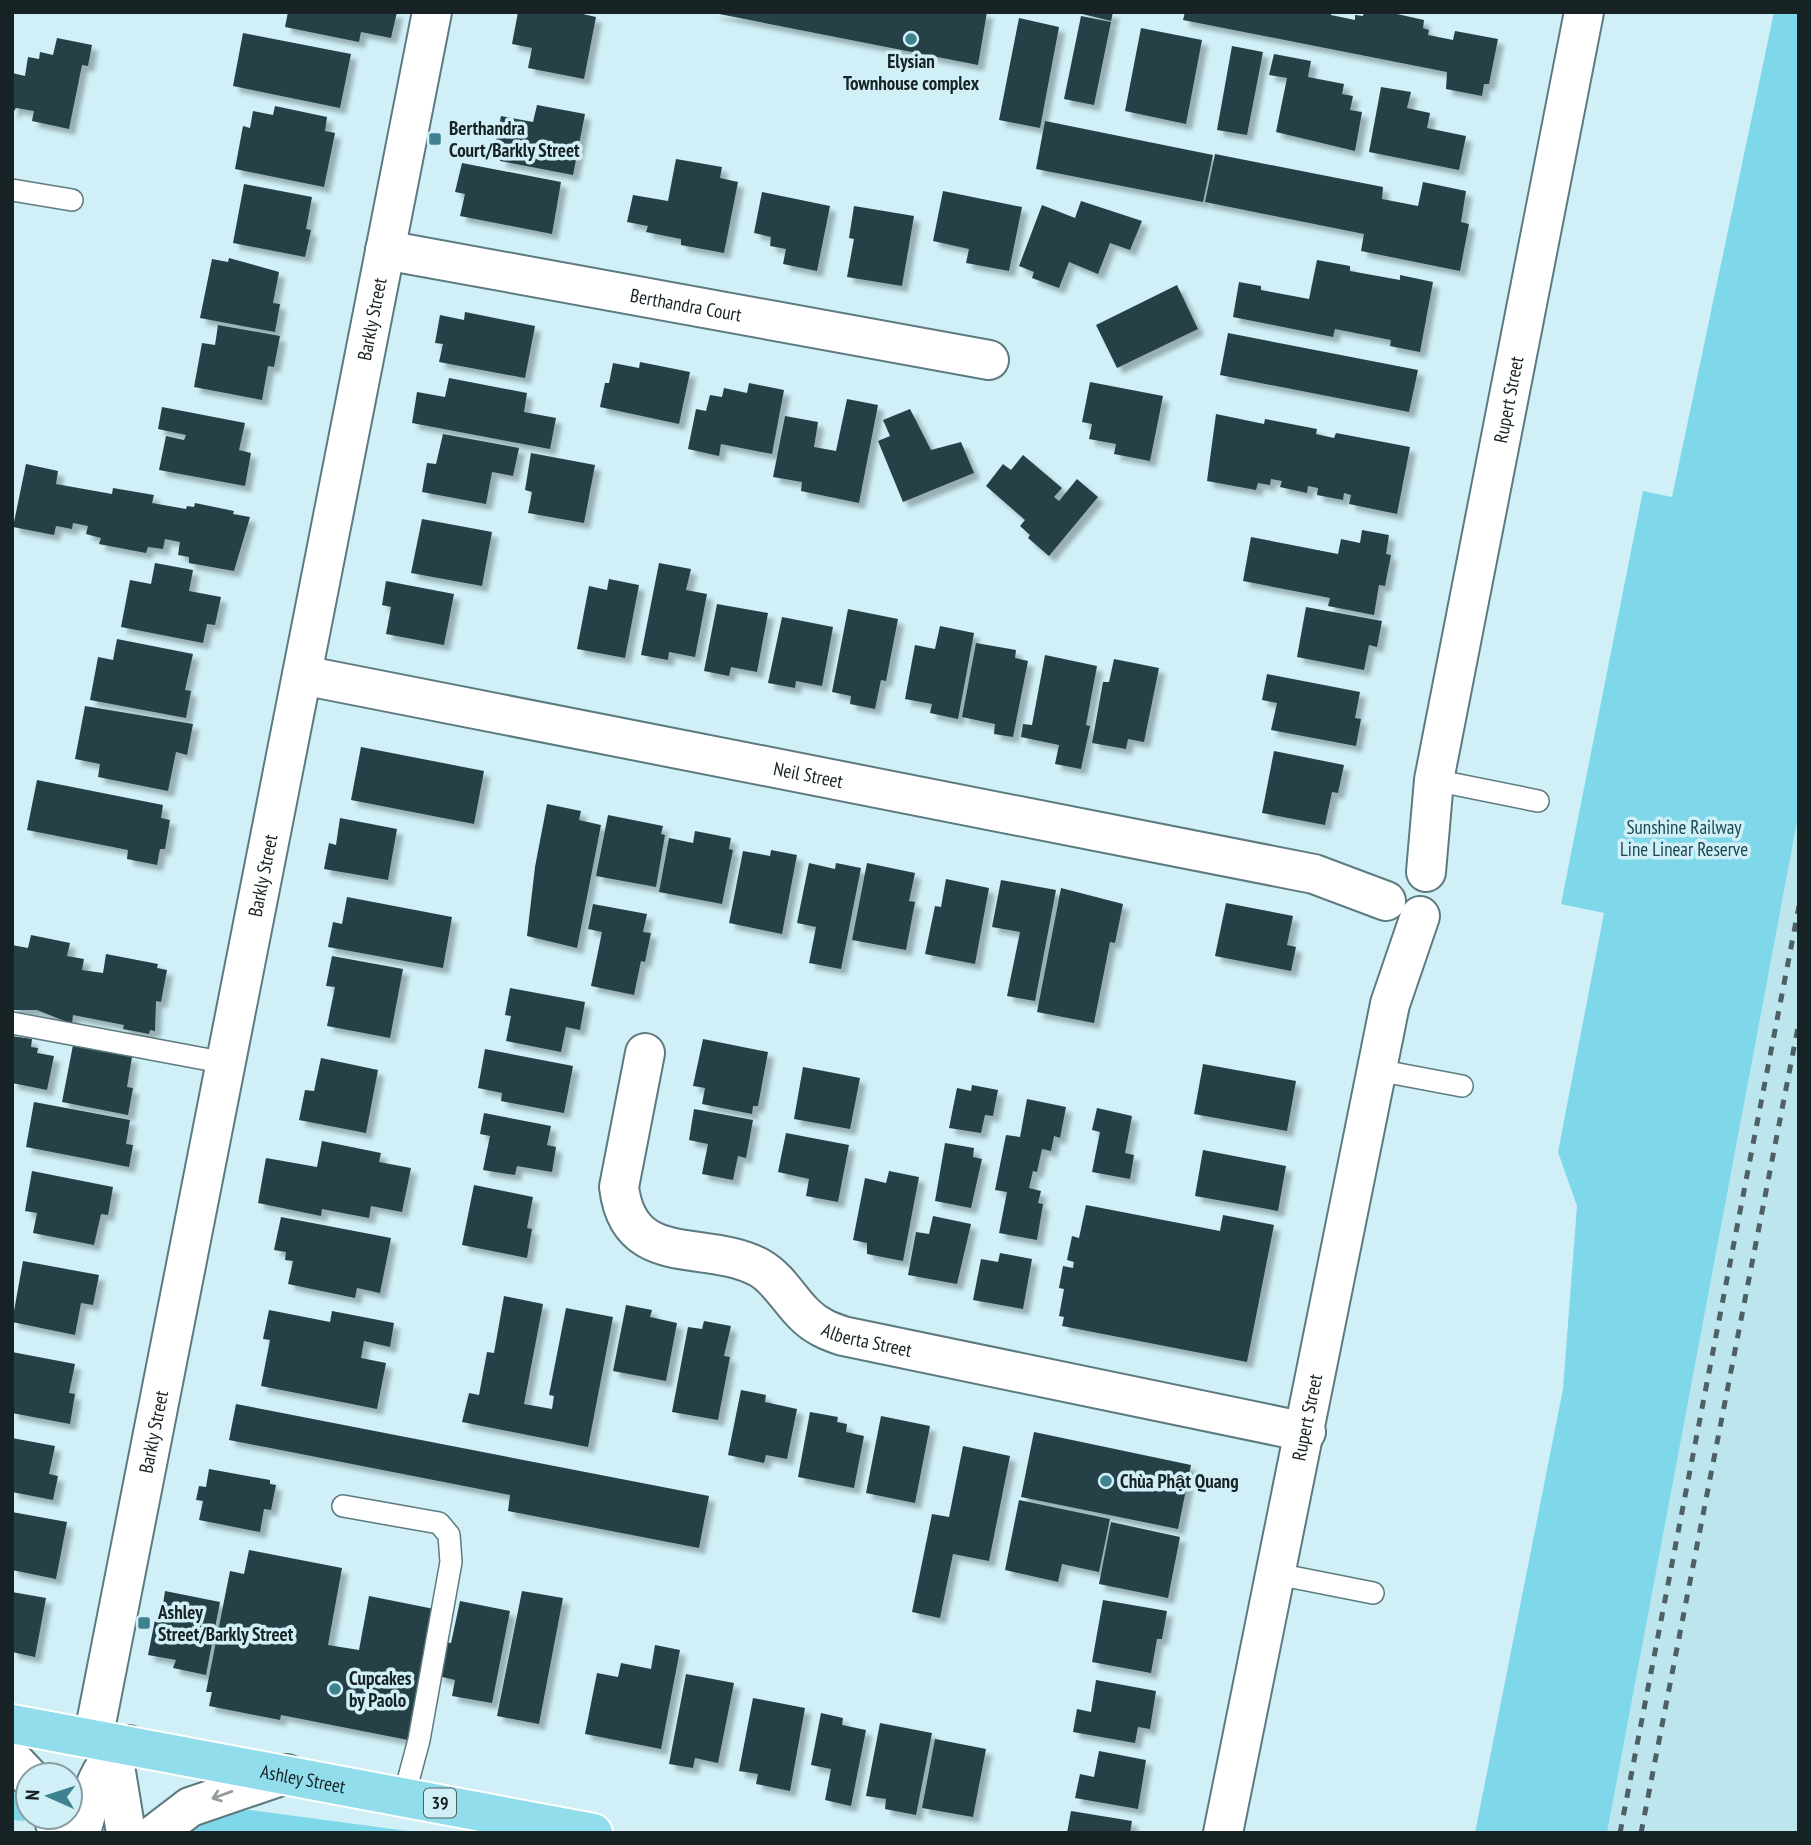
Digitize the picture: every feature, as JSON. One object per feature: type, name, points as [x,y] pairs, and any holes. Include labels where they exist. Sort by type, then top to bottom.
[{"type":"main road","name":"Ashley Street","points":[[12,1724],[111,1748],[287,1774],[593,1833]]},
{"type":"street","name":"Barkly Street","points":[[111,1748],[226,1063],[432,12]]},
{"type":"street","name":"Rupert Street","points":[[1223,1833],[1306,1432],[1390,1004],[1404,890],[1433,784],[1584,12]]},
{"type":"street","name":"Berthandra Court","points":[[385,250],[989,360]]},
{"type":"street","name":"Neil Street","points":[[302,675],[1404,890]]},
{"type":"street","name":"Alberta Street","points":[[645,1052],[620,1187],[622,1209],[630,1225],[645,1238],[662,1245],[739,1260],[762,1269],[804,1314],[820,1327],[842,1336],[1306,1432]]},
{"type":"street","points":[[81,1833],[95,1787],[111,1748]]},
{"type":"street","points":[[111,1748],[125,1833]]},
{"type":"street","points":[[156,1833],[190,1807],[287,1774]]},
{"type":"lane","points":[[12,190],[72,200]]},
{"type":"lane","points":[[1433,784],[1538,801]]},
{"type":"lane","points":[[12,1023],[226,1063]]},
{"type":"lane","points":[[1377,1070],[1462,1086]]},
{"type":"lane","points":[[343,1506],[439,1523],[449,1535],[451,1562],[419,1740],[404,1796]]},
{"type":"lane","points":[[1277,1574],[1373,1593]]},
{"type":"shaded area","points":[[1799,811],[1799,1833],[1607,1833],[1681,1437]]},
{"type":"green space","name":"Sunshine Railway Line Linear Reserve","points":[[1774,12],[1799,12],[1799,811],[1607,1833],[1475,1833],[1563,1389],[1577,1206],[1558,1152],[1604,913],[1561,904],[1643,491],[1672,497]]},
{"type":"green space","points":[[12,1791],[14,1820],[12,1820]]},
{"type":"green space","points":[[250,1810],[422,1833],[184,1833],[216,1817]]},
{"type":"building","points":[[288,12],[397,12],[391,38],[361,32],[359,42],[285,27]]},
{"type":"building","points":[[518,12],[574,12],[596,17],[584,79],[528,68],[532,48],[512,44]]},
{"type":"building","name":"Elysian Townhouse complex","points":[[709,12],[987,12],[978,65]]},
{"type":"building","points":[[1074,12],[1113,12],[1111,21]]},
{"type":"building","points":[[1185,12],[1331,12],[1331,15],[1355,20],[1355,15],[1363,16],[1364,12],[1388,12],[1424,20],[1423,28],[1429,30],[1428,35],[1453,40],[1455,31],[1498,39],[1489,84],[1484,84],[1482,96],[1446,89],[1447,72],[1183,20]]},
{"type":"building","points":[[1081,16],[1111,22],[1094,105],[1064,99]]},
{"type":"building","points":[[1019,18],[1059,27],[1040,128],[999,120]]},
{"type":"building","points":[[1141,28],[1202,40],[1186,124],[1125,111]]},
{"type":"building","points":[[243,33],[351,54],[340,108],[233,86]]},
{"type":"building","points":[[57,38],[92,45],[88,66],[82,65],[69,129],[32,121],[34,111],[16,108],[12,114],[12,73],[25,76],[28,57],[39,59],[40,52],[53,55]]},
{"type":"building","points":[[1232,46],[1263,52],[1247,135],[1217,130]]},
{"type":"building","points":[[1274,54],[1311,61],[1308,77],[1344,84],[1342,94],[1353,96],[1350,110],[1362,112],[1355,151],[1276,132],[1287,78],[1269,75]]},
{"type":"building","points":[[1381,87],[1411,92],[1407,108],[1430,113],[1427,128],[1466,136],[1459,170],[1369,152]]},
{"type":"building","points":[[537,105],[585,114],[573,175],[500,161],[504,142],[496,141],[501,116],[533,122]]},
{"type":"building","points":[[275,106],[327,117],[325,131],[335,133],[324,187],[235,169],[243,126],[250,128],[253,111],[273,115]]},
{"type":"building","points":[[1045,121],[1213,155],[1203,202],[1036,169]]},
{"type":"building","points":[[1215,154],[1383,187],[1382,199],[1418,206],[1423,182],[1466,191],[1461,222],[1469,224],[1460,271],[1361,251],[1364,234],[1205,202]]},
{"type":"building","points":[[676,159],[722,167],[720,178],[738,182],[724,253],[681,245],[681,239],[646,232],[648,226],[627,222],[633,195],[668,201]]},
{"type":"building","points":[[462,163],[561,182],[552,234],[460,216],[465,194],[455,192]]},
{"type":"building","points":[[244,184],[312,197],[306,229],[311,230],[305,257],[233,243]]},
{"type":"building","points":[[943,191],[1022,207],[1009,271],[966,263],[969,249],[933,241]]},
{"type":"building","points":[[762,192],[830,206],[817,271],[783,264],[786,249],[770,246],[771,237],[754,233]]},
{"type":"building","points":[[1081,201],[1142,221],[1130,250],[1110,243],[1098,274],[1069,262],[1059,288],[1032,278],[1034,272],[1019,266],[1042,205],[1075,218]]},
{"type":"building","points":[[854,206],[914,216],[902,286],[847,277],[854,239],[849,238]]},
{"type":"building","points":[[229,258],[279,272],[273,303],[280,304],[275,332],[200,318],[212,259],[228,262]]},
{"type":"building","points":[[1317,260],[1350,266],[1350,271],[1400,280],[1400,275],[1433,282],[1420,352],[1390,346],[1391,340],[1335,329],[1333,337],[1233,317],[1239,282],[1261,286],[1261,290],[1309,299]]},
{"type":"building","points":[[1177,285],[1198,329],[1117,368],[1096,325]]},
{"type":"building","points":[[465,312],[535,326],[525,378],[439,362],[443,344],[435,343],[440,315],[464,320]]},
{"type":"building","points":[[218,325],[280,336],[274,367],[268,366],[262,400],[194,387],[202,343],[215,345]]},
{"type":"building","points":[[1228,333],[1418,370],[1409,412],[1220,375]]},
{"type":"building","points":[[640,362],[690,372],[679,424],[600,407],[613,363],[639,368]]},
{"type":"building","points":[[449,378],[527,393],[524,412],[556,418],[550,449],[412,423],[417,392],[445,397]]},
{"type":"building","points":[[1090,382],[1163,396],[1150,461],[1114,454],[1116,444],[1089,439],[1092,424],[1082,422]]},
{"type":"building","points":[[749,383],[784,390],[772,454],[721,444],[719,456],[688,449],[696,409],[706,411],[710,395],[722,397],[724,388],[747,393]]},
{"type":"building","points":[[847,399],[878,405],[859,503],[801,491],[802,482],[773,477],[785,416],[818,422],[814,447],[836,451]]},
{"type":"building","points":[[162,407],[245,423],[239,450],[251,453],[245,486],[159,470],[166,436],[184,440],[186,435],[158,429]]},
{"type":"building","points":[[910,409],[931,450],[961,442],[974,473],[903,502],[878,441],[890,436],[883,420]]},
{"type":"building","points":[[1216,414],[1264,424],[1265,419],[1317,429],[1316,434],[1334,438],[1336,433],[1410,447],[1397,514],[1349,504],[1351,495],[1344,493],[1343,500],[1317,495],[1318,488],[1308,486],[1307,493],[1280,487],[1282,481],[1271,479],[1270,485],[1258,483],[1256,490],[1207,481]]},
{"type":"building","points":[[443,434],[519,448],[513,476],[492,472],[486,504],[422,492],[427,463],[436,464]]},
{"type":"building","points":[[531,453],[595,465],[584,523],[528,513],[532,492],[525,490]]},
{"type":"building","points":[[1023,455],[1062,488],[1054,497],[1059,501],[1077,479],[1098,497],[1049,556],[1028,538],[1030,535],[1020,526],[1025,520],[986,486],[1003,464],[1011,470]]},
{"type":"building","points":[[26,464],[58,471],[56,484],[112,494],[113,488],[154,495],[152,503],[186,509],[187,506],[194,507],[195,503],[250,517],[234,571],[189,563],[189,557],[178,555],[180,542],[165,539],[163,549],[148,547],[146,553],[99,544],[101,538],[86,534],[88,526],[73,523],[72,529],[56,526],[54,535],[13,527]]},
{"type":"building","points":[[422,519],[492,532],[482,586],[411,573]]},
{"type":"building","points":[[1362,530],[1389,535],[1386,554],[1391,555],[1385,586],[1379,585],[1374,615],[1328,606],[1330,598],[1243,581],[1251,537],[1338,554],[1341,539],[1360,543]]},
{"type":"building","points":[[155,563],[193,570],[189,591],[221,597],[215,625],[207,624],[203,643],[121,627],[130,580],[151,584]]},
{"type":"building","points":[[659,563],[691,569],[686,590],[707,594],[695,657],[669,652],[668,660],[641,655]]},
{"type":"building","points":[[609,579],[639,585],[625,658],[577,649],[589,586],[607,590]]},
{"type":"building","points":[[386,581],[454,594],[444,645],[386,634],[391,607],[382,605]]},
{"type":"building","points":[[717,604],[768,613],[757,672],[731,667],[729,676],[704,671]]},
{"type":"building","points":[[1306,607],[1382,621],[1377,647],[1369,645],[1364,670],[1297,657]]},
{"type":"building","points":[[848,609],[898,619],[886,681],[881,680],[875,709],[850,704],[851,696],[832,692]]},
{"type":"building","points":[[782,617],[833,627],[822,686],[796,681],[795,688],[768,683]]},
{"type":"building","points":[[940,626],[974,633],[958,719],[930,713],[932,704],[905,699],[915,645],[935,649]]},
{"type":"building","points":[[117,639],[193,654],[185,690],[191,691],[186,718],[90,700],[98,657],[113,660]]},
{"type":"building","points":[[976,643],[1016,650],[1015,658],[1028,661],[1013,737],[994,734],[995,724],[962,717]]},
{"type":"building","points":[[1045,655],[1097,666],[1086,725],[1090,726],[1081,769],[1055,764],[1059,745],[1021,737],[1023,724],[1032,725]]},
{"type":"building","points":[[1114,659],[1159,668],[1144,742],[1128,739],[1126,749],[1092,743],[1103,682],[1109,682]]},
{"type":"building","points":[[1267,674],[1360,692],[1355,718],[1361,719],[1356,746],[1271,730],[1277,703],[1262,700]]},
{"type":"building","points":[[85,706],[193,724],[187,755],[176,752],[168,791],[98,777],[100,764],[75,759]]},
{"type":"building","points":[[361,747],[484,771],[474,824],[351,800]]},
{"type":"building","points":[[1274,751],[1344,765],[1338,793],[1332,792],[1325,825],[1262,813]]},
{"type":"building","points":[[37,780],[163,805],[161,818],[170,820],[165,849],[160,849],[157,865],[127,859],[128,850],[27,830]]},
{"type":"building","points":[[547,804],[581,811],[579,820],[601,825],[577,948],[527,936],[535,867]]},
{"type":"building","points":[[608,815],[663,826],[661,834],[665,835],[656,887],[596,876]]},
{"type":"building","points":[[340,818],[397,829],[388,880],[324,869],[329,843],[336,845]]},
{"type":"building","points":[[695,831],[731,838],[729,849],[733,850],[722,904],[659,892],[669,838],[693,843]]},
{"type":"building","points":[[771,850],[797,855],[782,934],[729,923],[743,851],[770,856]]},
{"type":"building","points":[[809,863],[835,869],[836,863],[861,868],[841,969],[809,963],[816,927],[797,923]]},
{"type":"building","points":[[867,863],[915,873],[909,901],[915,902],[906,950],[852,940]]},
{"type":"building","points":[[946,879],[989,888],[975,964],[925,954],[935,906],[941,907]]},
{"type":"building","points":[[1001,880],[1056,890],[1035,1001],[1007,996],[1020,932],[992,927]]},
{"type":"building","points":[[1061,888],[1123,904],[1115,943],[1110,942],[1094,1023],[1037,1012]]},
{"type":"building","points":[[347,897],[452,917],[443,968],[328,947],[333,922],[342,924]]},
{"type":"building","points":[[1226,903],[1293,916],[1287,945],[1296,947],[1291,971],[1215,956]]},
{"type":"building","points":[[593,904],[647,914],[643,932],[651,933],[645,962],[641,961],[634,995],[591,986],[602,932],[588,929]]},
{"type":"building","points":[[31,935],[70,943],[67,956],[84,959],[82,970],[103,973],[106,954],[158,964],[157,968],[167,970],[161,1002],[156,1001],[155,1031],[150,1030],[149,1034],[123,1029],[124,1025],[73,1015],[72,1024],[37,1010],[12,1010],[12,945],[28,948]]},
{"type":"building","points":[[332,956],[403,969],[390,1038],[327,1026],[335,987],[326,986]]},
{"type":"building","points":[[510,988],[585,1002],[580,1030],[566,1027],[561,1052],[506,1041],[511,1016],[505,1015]]},
{"type":"building","points":[[12,1036],[32,1039],[31,1047],[38,1048],[37,1053],[54,1056],[47,1090],[12,1083]]},
{"type":"building","points":[[703,1039],[768,1052],[758,1106],[753,1106],[752,1114],[702,1104],[705,1088],[693,1086]]},
{"type":"building","points":[[73,1045],[132,1057],[127,1087],[133,1088],[128,1115],[62,1102]]},
{"type":"building","points":[[485,1049],[573,1066],[564,1113],[501,1101],[502,1093],[478,1088]]},
{"type":"building","points":[[321,1058],[378,1070],[366,1133],[299,1120],[305,1090],[314,1091]]},
{"type":"building","points":[[1203,1064],[1296,1081],[1287,1131],[1194,1114]]},
{"type":"building","points":[[803,1067],[860,1078],[850,1129],[794,1119]]},
{"type":"building","points":[[972,1085],[998,1090],[993,1116],[985,1115],[981,1133],[949,1128],[957,1088],[971,1091]]},
{"type":"building","points":[[1027,1099],[1066,1107],[1060,1138],[1054,1136],[1051,1151],[1042,1149],[1037,1172],[1033,1171],[1029,1188],[1041,1191],[1038,1203],[1043,1204],[1037,1240],[999,1233],[1007,1192],[995,1190],[1006,1135],[1020,1137]]},
{"type":"building","points":[[34,1102],[130,1120],[126,1144],[133,1145],[129,1167],[26,1147]]},
{"type":"building","points":[[1097,1108],[1132,1116],[1125,1153],[1134,1155],[1130,1179],[1092,1172],[1100,1132],[1092,1130]]},
{"type":"building","points":[[694,1109],[753,1120],[746,1158],[738,1156],[733,1180],[702,1174],[708,1144],[689,1140]]},
{"type":"building","points":[[484,1113],[551,1126],[547,1145],[556,1147],[552,1172],[517,1166],[515,1175],[483,1170],[490,1136],[480,1134]]},
{"type":"building","points":[[786,1133],[849,1145],[838,1202],[806,1196],[809,1179],[778,1172]]},
{"type":"building","points":[[322,1141],[381,1153],[379,1162],[411,1168],[402,1212],[371,1206],[369,1218],[322,1209],[321,1216],[258,1203],[266,1158],[317,1167]]},
{"type":"building","points":[[945,1143],[974,1148],[973,1157],[982,1159],[971,1208],[935,1201]]},
{"type":"building","points":[[1203,1150],[1286,1166],[1278,1211],[1195,1196]]},
{"type":"building","points":[[32,1171],[113,1187],[108,1215],[101,1214],[94,1245],[33,1233],[37,1213],[25,1211]]},
{"type":"building","points":[[889,1171],[919,1177],[903,1261],[867,1254],[867,1243],[853,1240],[865,1178],[886,1183]]},
{"type":"building","points":[[474,1185],[533,1197],[527,1228],[532,1229],[527,1258],[462,1245]]},
{"type":"building","points":[[1086,1205],[1220,1231],[1223,1215],[1274,1225],[1247,1362],[1062,1326],[1064,1317],[1059,1316],[1064,1289],[1059,1288],[1063,1266],[1073,1268],[1074,1262],[1067,1260],[1072,1236],[1079,1238]]},
{"type":"building","points":[[933,1216],[971,1224],[957,1284],[908,1275],[916,1232],[929,1234]]},
{"type":"building","points":[[281,1217],[391,1238],[380,1293],[357,1288],[355,1298],[288,1284],[293,1261],[285,1260],[286,1252],[274,1250]]},
{"type":"building","points":[[1000,1253],[1032,1259],[1023,1309],[973,1300],[981,1259],[998,1262]]},
{"type":"building","points":[[23,1261],[99,1275],[93,1305],[81,1303],[75,1335],[12,1322]]},
{"type":"building","points":[[504,1296],[543,1304],[524,1404],[552,1409],[554,1396],[549,1395],[566,1308],[613,1317],[588,1447],[462,1422],[469,1393],[479,1395],[487,1352],[494,1353]]},
{"type":"building","points":[[626,1305],[652,1310],[650,1317],[677,1323],[666,1381],[613,1371]]},
{"type":"building","points":[[269,1310],[330,1322],[332,1311],[394,1323],[390,1347],[364,1341],[361,1358],[386,1363],[377,1409],[261,1386],[270,1340],[263,1339]]},
{"type":"building","points":[[704,1321],[731,1326],[724,1356],[730,1357],[718,1420],[672,1412],[688,1327],[702,1329]]},
{"type":"building","points":[[12,1352],[75,1364],[69,1393],[75,1394],[70,1424],[12,1413]]},
{"type":"building","points":[[741,1390],[766,1395],[765,1402],[797,1409],[787,1459],[766,1455],[764,1463],[728,1455]]},
{"type":"building","points":[[236,1404],[709,1496],[699,1548],[508,1511],[510,1495],[229,1440]]},
{"type":"building","points":[[810,1412],[838,1417],[837,1422],[847,1424],[846,1432],[864,1436],[854,1488],[798,1477]]},
{"type":"building","points":[[881,1416],[930,1426],[915,1503],[866,1493]]},
{"type":"building","name":"Chùa Phật Quang","points":[[1034,1432],[1191,1465],[1178,1529],[1021,1497]]},
{"type":"building","points":[[12,1438],[55,1446],[49,1474],[58,1476],[53,1500],[12,1492]]},
{"type":"building","points":[[963,1446],[1010,1456],[989,1561],[953,1554],[940,1618],[912,1612],[932,1514],[949,1517]]},
{"type":"building","points":[[209,1469],[270,1480],[270,1484],[276,1485],[271,1510],[264,1509],[260,1532],[199,1520],[203,1501],[196,1500],[199,1486],[206,1487]]},
{"type":"building","name":"Chùa Phật Quang","points":[[1019,1500],[1110,1519],[1099,1572],[1062,1564],[1058,1582],[1005,1570]]},
{"type":"building","points":[[12,1512],[67,1522],[56,1579],[12,1570]]},
{"type":"building","name":"Chùa Phật Quang","points":[[1111,1522],[1180,1537],[1168,1598],[1099,1584]]},
{"type":"building","points":[[249,1550],[342,1568],[328,1645],[359,1650],[369,1596],[434,1609],[408,1740],[281,1715],[280,1720],[209,1706],[212,1692],[206,1692],[230,1571],[244,1574]]},
{"type":"building","points":[[165,1591],[220,1602],[206,1675],[173,1668],[176,1660],[148,1655],[157,1610],[162,1611]]},
{"type":"building","points":[[522,1591],[563,1598],[539,1724],[497,1716]]},
{"type":"building","points":[[12,1592],[46,1598],[35,1657],[12,1652]]},
{"type":"building","points":[[1103,1600],[1167,1611],[1162,1639],[1157,1639],[1151,1673],[1092,1662]]},
{"type":"building","points":[[460,1601],[510,1611],[492,1703],[452,1696],[455,1680],[438,1676],[445,1642],[451,1643]]},
{"type":"building","points":[[655,1645],[680,1650],[661,1749],[585,1734],[597,1673],[618,1677],[621,1663],[651,1669]]},
{"type":"building","points":[[686,1674],[734,1683],[718,1763],[695,1758],[693,1768],[669,1764]]},
{"type":"building","points":[[1096,1680],[1156,1691],[1150,1729],[1138,1727],[1135,1743],[1073,1732],[1077,1709],[1091,1712]]},
{"type":"building","points":[[753,1698],[805,1708],[790,1791],[756,1784],[758,1774],[739,1771]]},
{"type":"building","points":[[821,1713],[843,1718],[842,1725],[866,1730],[851,1806],[825,1800],[831,1769],[811,1765]]},
{"type":"building","points":[[880,1723],[932,1733],[916,1815],[885,1809],[886,1799],[866,1796]]},
{"type":"building","points":[[935,1739],[986,1749],[973,1817],[922,1808]]},
{"type":"building","points":[[1099,1751],[1146,1760],[1138,1809],[1075,1798],[1080,1774],[1094,1777]]},
{"type":"building","points":[[1071,1811],[1132,1821],[1130,1833],[1067,1833]]},
{"type":"railway","points":[[1620,1833],[1799,906]]},
{"type":"railway","points":[[1641,1833],[1799,1022]]},
{"type":"place","name":"Elysian Townhouse complex","points":[[911,39]]},
{"type":"place","name":"Berthandra Court/Barkly Street","points":[[435,139]]},
{"type":"place","name":"Chùa Phật Quang","points":[[1106,1481]]},
{"type":"place","name":"Ashley Street/Barkly Street","points":[[144,1623]]},
{"type":"place","name":"Cupcakes by Paolo","points":[[335,1689]]}]
